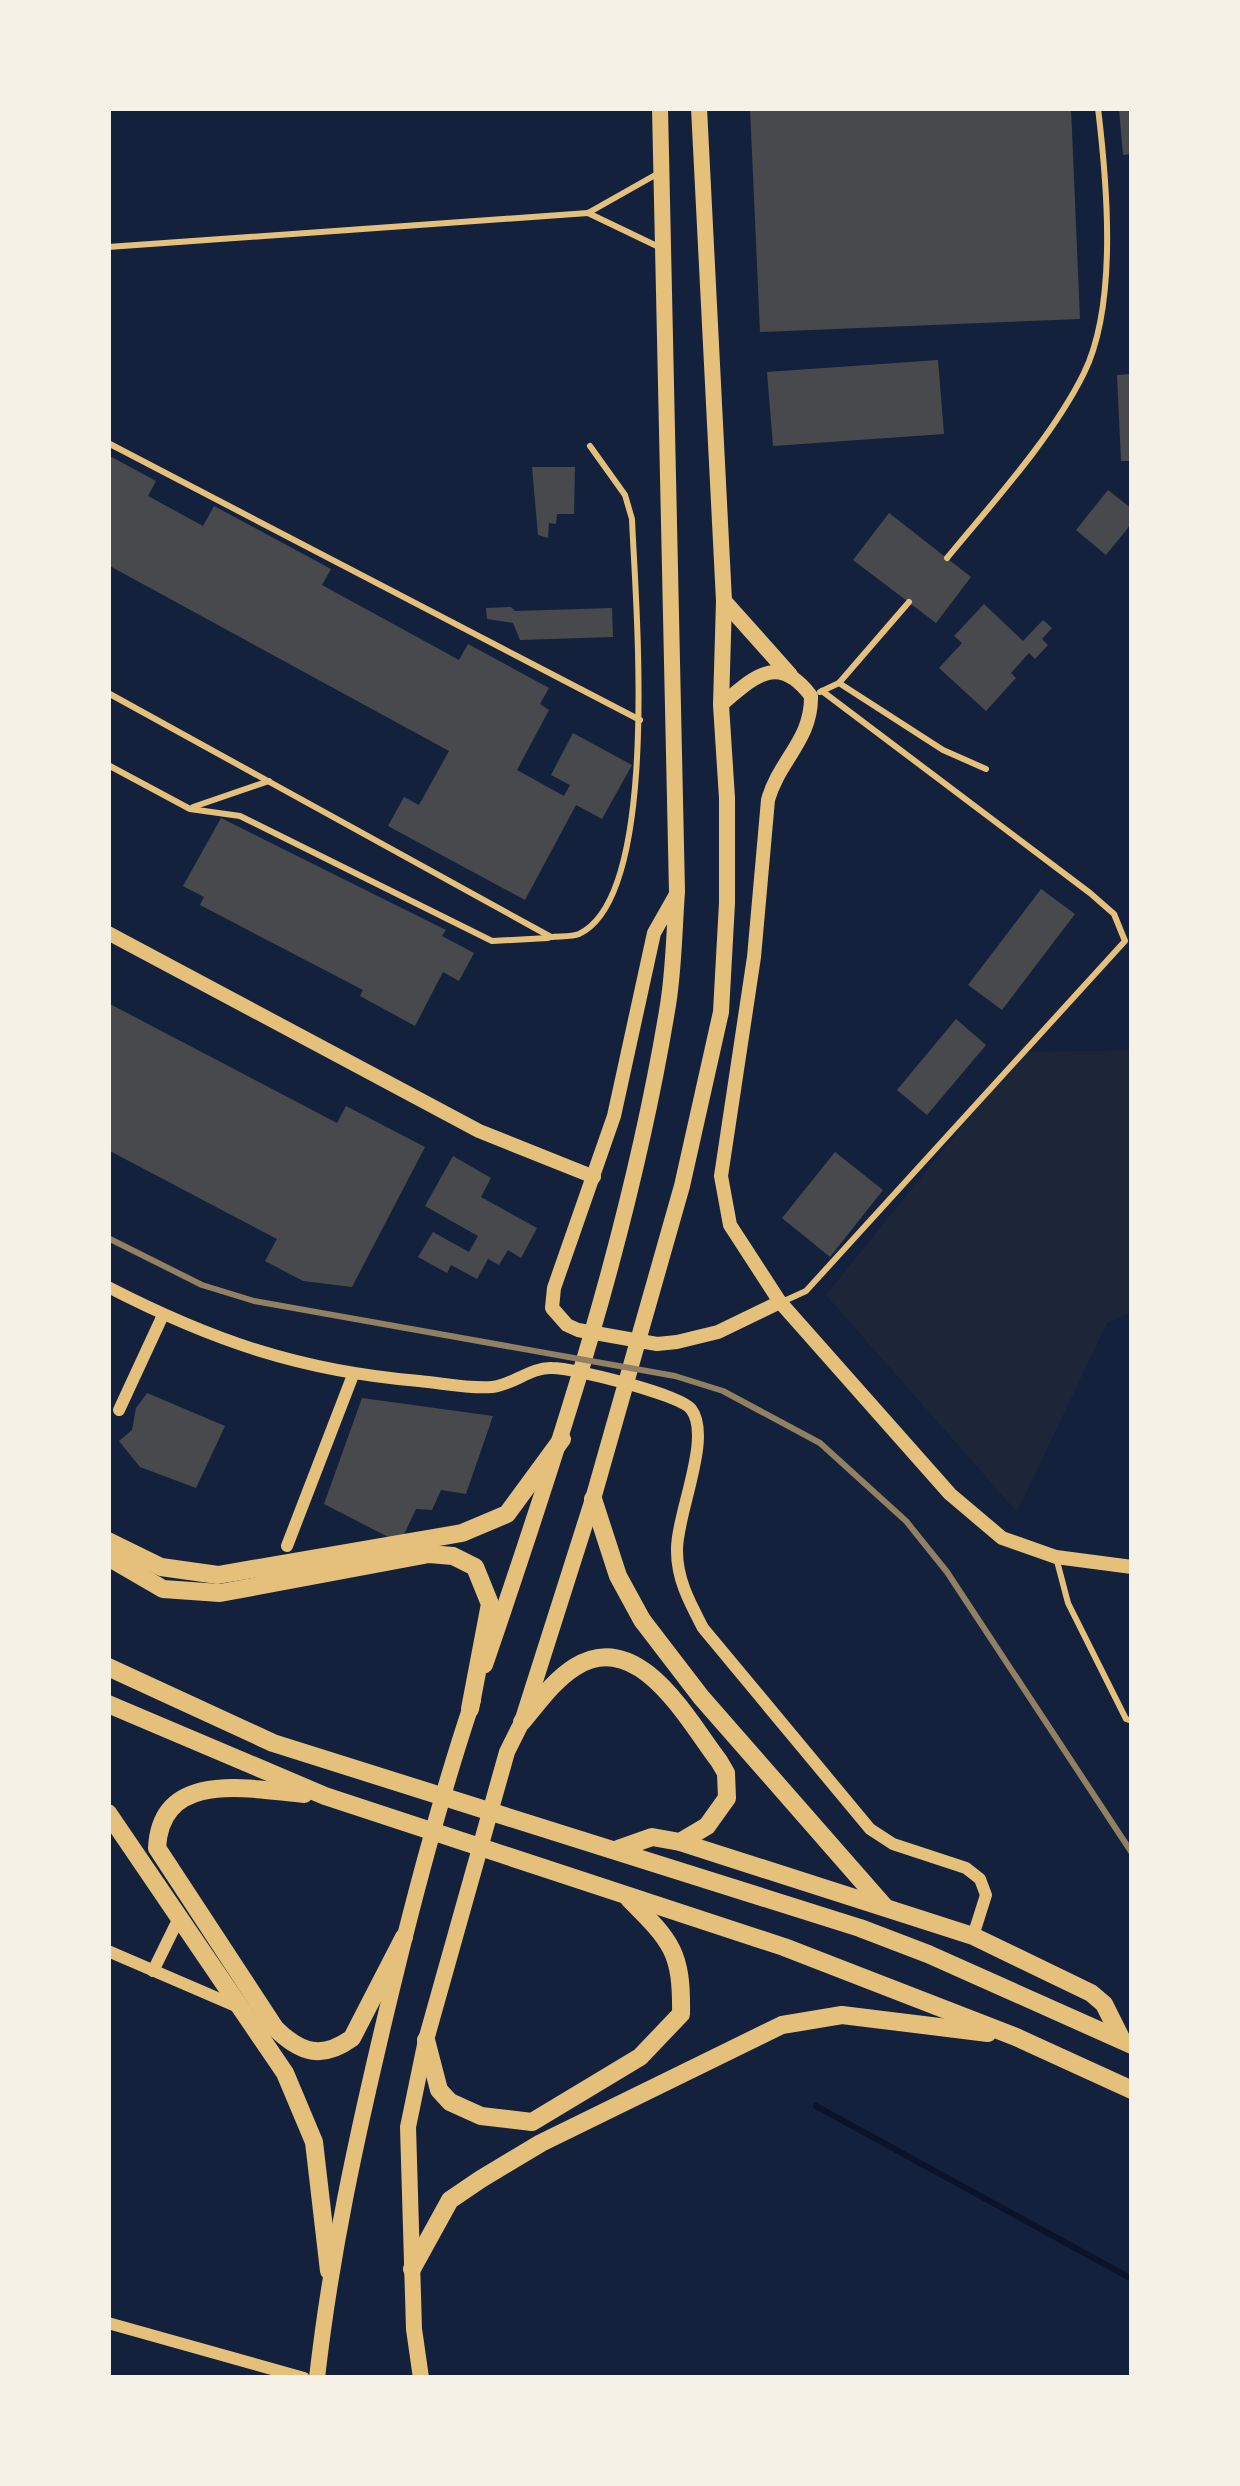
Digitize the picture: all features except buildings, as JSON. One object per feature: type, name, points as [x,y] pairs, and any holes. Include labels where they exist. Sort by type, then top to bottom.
[{"type":"highway","points":[[108,1541],[161,1568],[218,1575],[462,1533],[507,1514],[562,1439]]},
{"type":"highway","points":[[593,1499],[618,1576],[641,1620],[700,1697],[884,1906]]},
{"type":"highway","points":[[108,1558],[163,1589],[220,1593],[429,1554],[453,1556],[475,1567],[490,1604],[470,1708]]},
{"type":"highway","points":[[522,1722],[578,1665],[601,1658],[619,1660],[656,1678],[719,1761],[727,1783],[728,1798],[718,1814],[680,1842]]},
{"type":"highway","points":[[108,1667],[273,1743],[860,1928],[1127,2043]]},
{"type":"highway","points":[[108,1704],[326,1796],[784,1947],[1016,2037],[1132,2090]]},
{"type":"highway","points":[[326,1796],[238,1788],[193,1792],[166,1812],[158,1828],[158,1848],[275,2028],[295,2048],[319,2054],[352,2038],[404,1937]]},
{"type":"highway","points":[[108,1813],[285,2073],[314,2141],[329,2271]]},
{"type":"highway","points":[[618,1849],[652,1837],[680,1842],[973,1936],[1091,1993],[1104,2004],[1127,2043]]},
{"type":"highway","points":[[426,2040],[439,2090],[450,2102],[482,2116],[532,2122],[640,2057],[681,2014],[682,1969],[664,1935],[626,1895]]},
{"type":"highway","points":[[412,2269],[451,2200],[481,2179],[582,2122],[782,2025],[842,2015],[1016,2037]]},
{"type":"main road","points":[[317,2378],[329,2271],[404,1937],[470,1708],[562,1439],[636,1167],[668,1007],[677,892],[660,108]]},
{"type":"main road","points":[[421,2378],[408,2127],[426,2040],[507,1752],[522,1722],[593,1499],[682,1186],[721,1012],[727,861],[721,705],[724,601],[700,108]]},
{"type":"main road","points":[[724,601],[790,675]]},
{"type":"street","points":[[721,705],[761,675],[774,671],[790,675],[816,694],[812,718],[773,783],[768,800],[754,957],[721,1176],[730,1226],[780,1303],[950,1494],[1002,1538],[1056,1557],[1132,1567]]},
{"type":"street","points":[[677,892],[654,934],[614,1116],[554,1288],[552,1308],[567,1325],[643,1342],[677,1342],[718,1332],[780,1303]]},
{"type":"street","points":[[108,934],[479,1131],[594,1177]]},
{"type":"street","points":[[108,1287],[261,1354],[352,1375],[494,1387],[554,1367],[668,1394],[690,1409],[699,1432],[677,1534],[677,1558],[683,1590],[703,1628],[870,1829],[893,1844],[965,1868],[980,1879],[986,1895],[973,1936]]},
{"type":"street","points":[[118,1410],[163,1315]]},
{"type":"street","points":[[287,1546],[352,1375]]},
{"type":"street","points":[[153,1971],[179,1916]]},
{"type":"street","points":[[108,1952],[238,2007]]},
{"type":"street","points":[[108,2323],[304,2378]]},
{"type":"lane","points":[[946,558],[1018,472],[1085,372],[1101,318],[1105,263],[1098,108]]},
{"type":"lane","points":[[108,247],[588,213],[662,170]]},
{"type":"lane","points":[[588,213],[666,250]]},
{"type":"lane","points":[[108,443],[640,719]]},
{"type":"lane","points":[[108,766],[190,808],[240,816],[492,941],[579,934],[599,916],[624,864],[636,791],[640,719],[632,519],[616,478],[590,446]]},
{"type":"lane","points":[[780,1303],[806,1291],[1125,941],[1114,914],[1090,893],[816,694],[839,683],[908,602]]},
{"type":"lane","points":[[839,683],[943,750],[986,769]]},
{"type":"lane","points":[[108,693],[551,938]]},
{"type":"lane","points":[[190,808],[269,781]]},
{"type":"lane","points":[[1056,1557],[1068,1603],[1126,1719],[1132,1721]]},
{"type":"shaded area","points":[[1132,1050],[1132,1312],[1107,1323],[1017,1512],[826,1295],[1022,1052]]},
{"type":"waterway","points":[[816,2106],[1132,2279]]},
{"type":"railway","points":[[108,1238],[202,1285],[254,1301],[675,1376],[723,1391],[820,1443],[906,1521],[947,1572],[1132,1853]]}]
